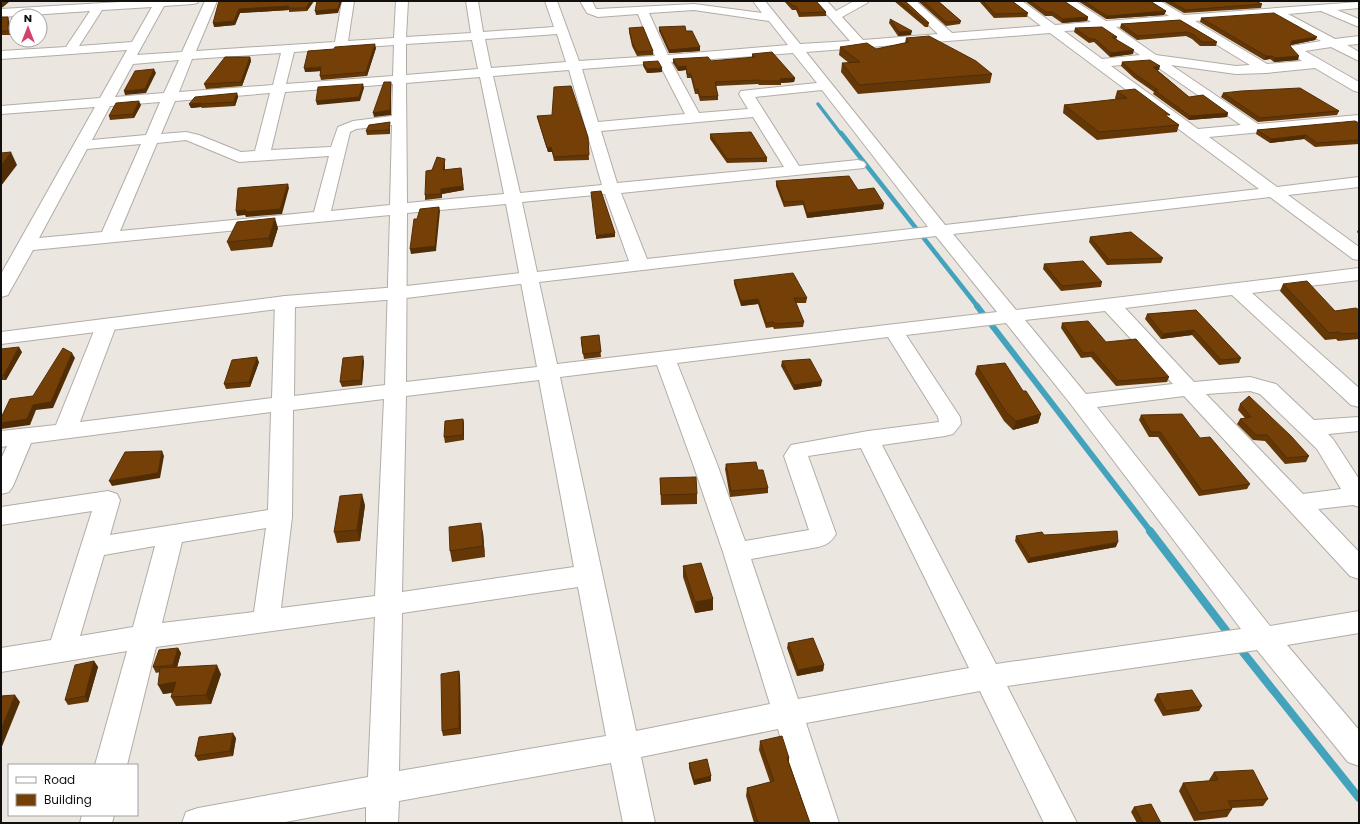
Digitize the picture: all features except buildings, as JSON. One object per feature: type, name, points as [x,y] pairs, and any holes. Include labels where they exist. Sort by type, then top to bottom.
[{"type":"street","points":[[48,11],[193,1]]},
{"type":"street","points":[[109,237],[211,1]]},
{"type":"street","points":[[341,46],[348,1]]},
{"type":"street","points":[[382,823],[398,293],[400,42],[402,1]]},
{"type":"street","points":[[472,1],[478,37],[513,198],[639,823]]},
{"type":"street","points":[[551,1],[574,66],[611,189],[640,265]]},
{"type":"street","points":[[586,1],[593,13],[642,10],[692,4],[773,18]]},
{"type":"street","points":[[759,1],[940,230],[1082,402],[1264,638],[1359,752]]},
{"type":"street","points":[[821,1],[860,44]]},
{"type":"street","points":[[835,16],[862,1]]},
{"type":"street","points":[[909,1],[949,37]]},
{"type":"street","points":[[1015,1],[1359,255]]},
{"type":"street","points":[[1067,1],[1256,129]]},
{"type":"street","points":[[1152,1],[1266,69]]},
{"type":"street","points":[[1255,1],[1359,57]]},
{"type":"street","points":[[1307,1],[1320,8],[1359,23]]},
{"type":"street","points":[[1,291],[160,2]]},
{"type":"street","points":[[1,110],[1359,5]]},
{"type":"street","points":[[70,50],[98,7]]},
{"type":"street","points":[[642,10],[663,59],[694,118]]},
{"type":"street","points":[[128,60],[478,37],[561,30]]},
{"type":"street","points":[[1359,40],[1296,49],[1301,55],[1359,88]]},
{"type":"street","points":[[1,67],[6,55],[136,46]]},
{"type":"street","points":[[262,156],[288,50]]},
{"type":"street","points":[[1100,63],[1152,58],[1219,69],[1236,70],[1266,69],[1317,64]]},
{"type":"street","points":[[794,171],[746,94],[825,86]]},
{"type":"street","points":[[592,127],[757,112]]},
{"type":"street","points":[[1196,134],[1359,119]]},
{"type":"street","points":[[321,216],[343,130],[347,127],[399,120]]},
{"type":"street","points":[[81,145],[152,138],[190,137],[234,156],[244,157],[338,151]]},
{"type":"street","points":[[26,245],[858,165]]},
{"type":"street","points":[[1,338],[106,326],[285,302],[398,293],[1359,182]]},
{"type":"street","points":[[1,486],[11,438],[664,357],[1359,274]]},
{"type":"street","points":[[1237,289],[1359,400]]},
{"type":"street","points":[[266,620],[280,517],[285,302]]},
{"type":"street","points":[[1110,304],[1188,389],[1298,503],[1359,569]]},
{"type":"street","points":[[65,431],[106,326]]},
{"type":"street","points":[[736,552],[818,538],[824,534],[796,456],[799,450],[946,429],[950,424],[949,417],[893,330]]},
{"type":"street","points":[[664,357],[705,464],[736,552],[823,823]]},
{"type":"street","points":[[1082,402],[1188,389],[1250,384],[1268,389],[1325,444],[1358,497],[1298,503]]},
{"type":"street","points":[[1310,428],[1359,424]]},
{"type":"street","points":[[868,439],[1061,823]]},
{"type":"street","points":[[1,516],[108,500],[62,649]]},
{"type":"street","points":[[94,548],[280,517]]},
{"type":"street","points":[[111,764],[170,535]]},
{"type":"street","points":[[1,660],[144,636],[388,605],[588,575]]},
{"type":"street","points":[[198,823],[624,747],[787,714],[988,677],[1234,641],[1264,638],[1359,622]]},
{"type":"waterway","points":[[818,104],[841,134]]},
{"type":"waterway","points":[[841,133],[978,307]]},
{"type":"waterway","points":[[977,306],[1151,532]]},
{"type":"waterway","points":[[1150,531],[1231,637]]},
{"type":"waterway","points":[[1238,646],[1359,798]]}]
